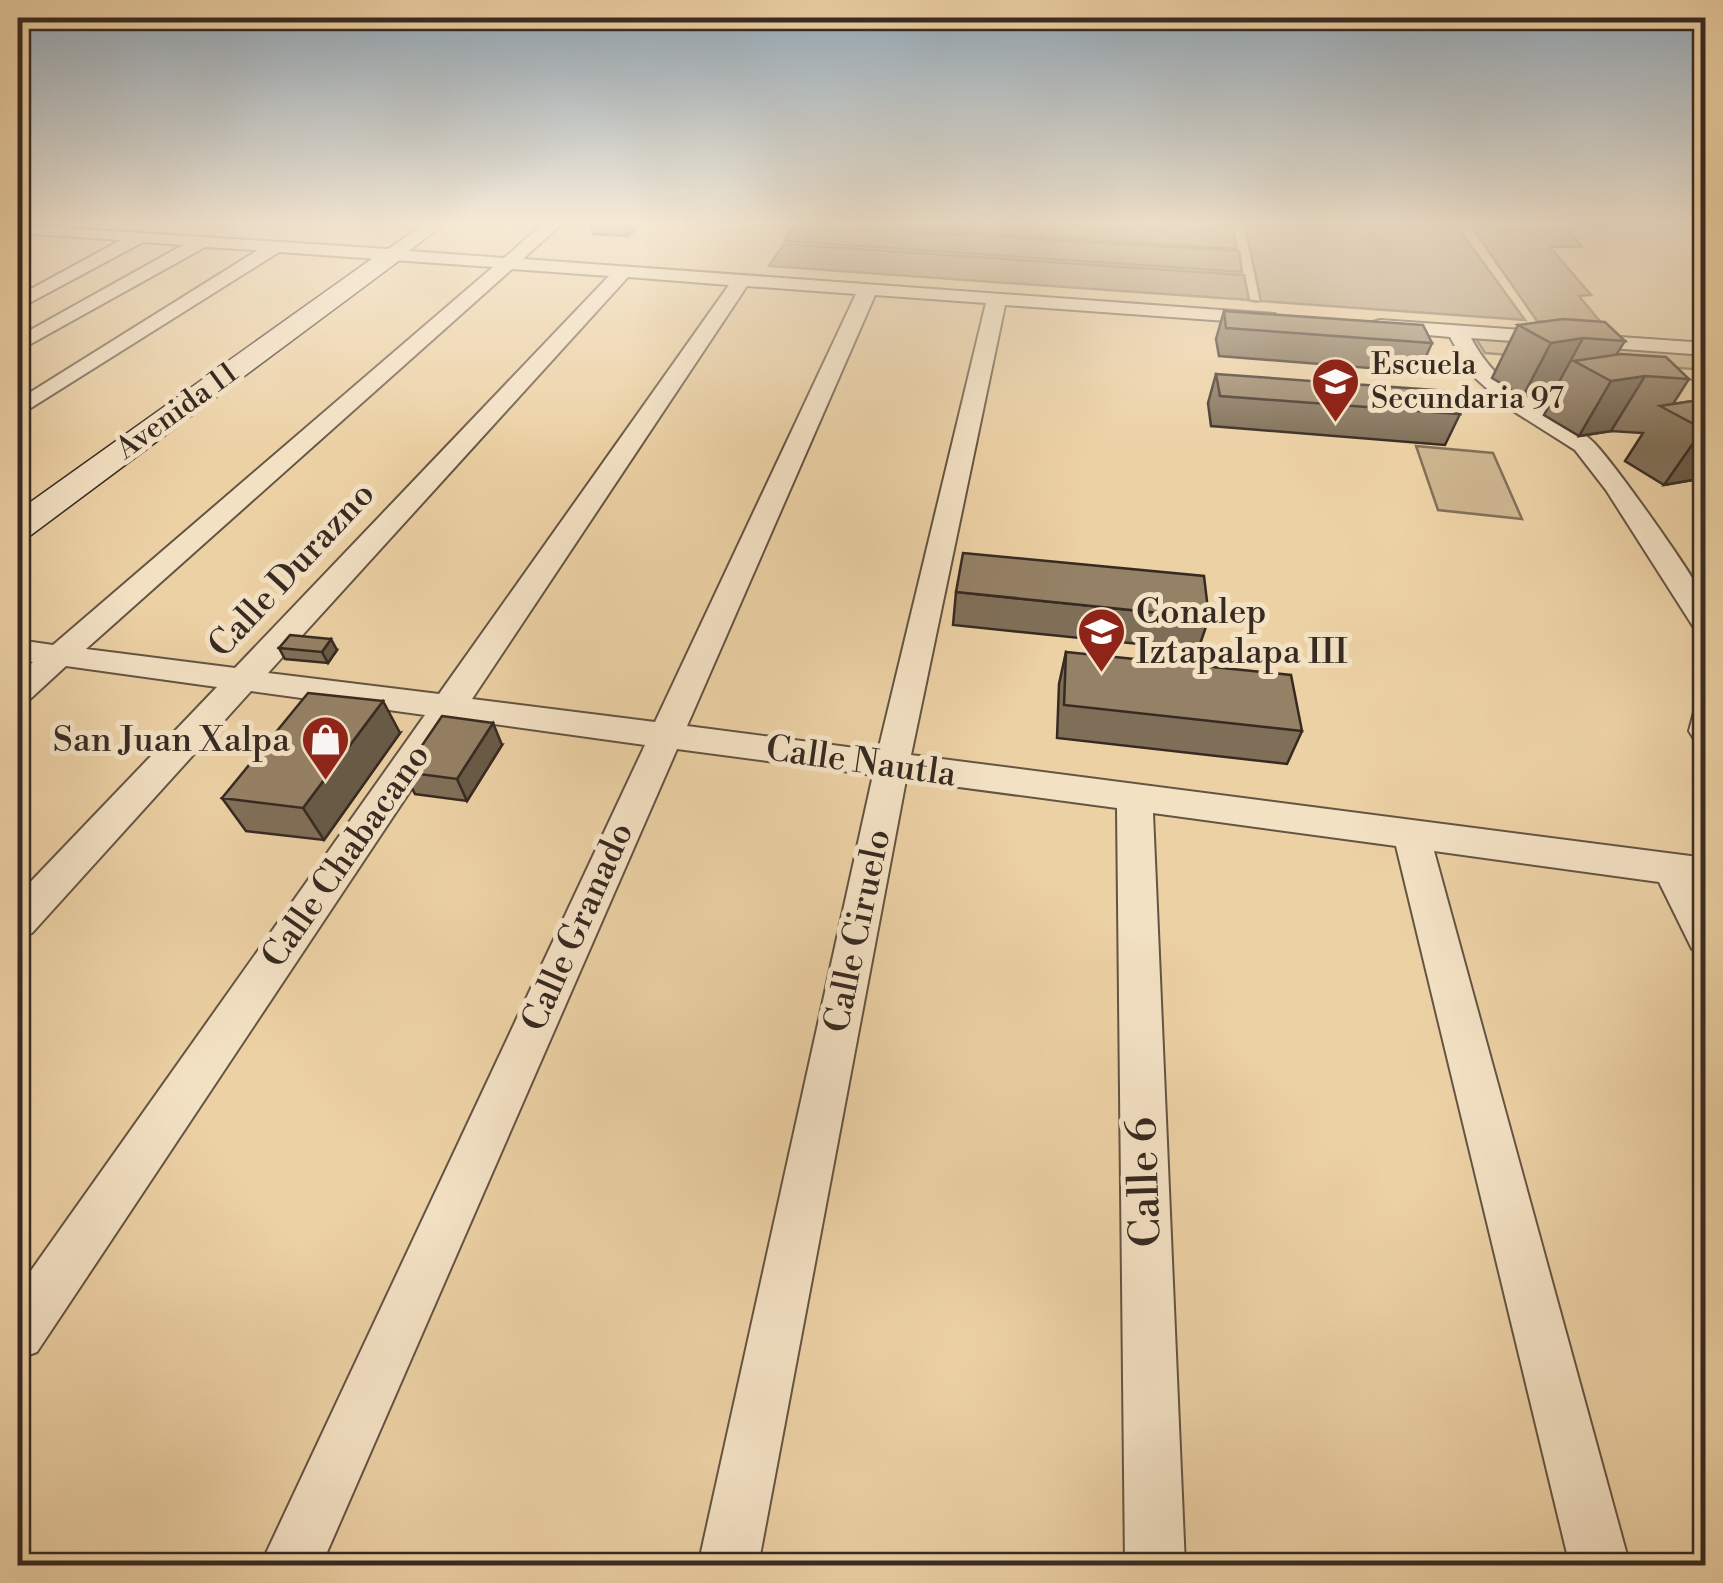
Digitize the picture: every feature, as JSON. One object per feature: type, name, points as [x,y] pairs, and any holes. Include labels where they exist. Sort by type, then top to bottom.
[{"type":"street","points":[[18,345],[100,299]]},
{"type":"street","points":[[18,409],[193,299]]},
{"type":"street","name":"Avenida 11","points":[[18,526],[331,299]]},
{"type":"street","points":[[18,692],[465,299]]},
{"type":"street","name":"Calle Durazno","points":[[18,921],[598,299]]},
{"type":"street","name":"Calle Chabacano","points":[[18,1334],[729,299]]},
{"type":"street","name":"Calle Granado","points":[[290,1566],[863,299]]},
{"type":"street","name":"Calle Ciruelo","points":[[728,1566],[892,766],[996,299]]},
{"type":"street","points":[[1008,299],[1284,319]]},
{"type":"street","points":[[1361,324],[1706,349]]},
{"type":"street","points":[[1457,331],[1477,369],[1515,402],[1583,445],[1616,487],[1706,624]]},
{"type":"street","name":"Calle Nautla","points":[[18,650],[1689,871]]},
{"type":"street","points":[[1706,720],[1706,731]]},
{"type":"street","name":"Calle 6","points":[[1134,798],[1155,1566]]},
{"type":"street","points":[[1411,834],[1600,1566]]},
{"type":"street","points":[[1689,871],[1706,937]]},
{"type":"shaded area","points":[[1510,299],[1525,320],[1261,301]]},
{"type":"shaded area","points":[[1522,299],[1581,299],[1603,325],[1537,321]]},
{"type":"shaded area","points":[[1473,334],[1705,352],[1705,370],[1485,353]]},
{"type":"shaded area","points":[[1416,446],[1493,453],[1522,519],[1438,510]]},
{"type":"building","points":[[1224,311],[1423,325],[1432,343],[1226,328]]},
{"type":"building","points":[[1563,319],[1605,322],[1625,341],[1583,338],[1551,343],[1518,325]]},
{"type":"building","points":[[1621,354],[1666,357],[1689,379],[1645,376],[1611,381],[1574,361]]},
{"type":"building","points":[[1216,374],[1448,391],[1460,414],[1220,396]]},
{"type":"building","points":[[1706,399],[1703,429],[1660,406]]},
{"type":"building","points":[[963,553],[1204,576],[1209,618],[956,592]]},
{"type":"building","points":[[290,635],[331,639],[322,652],[279,648]]},
{"type":"building","points":[[1066,652],[1291,675],[1302,731],[1064,705]]},
{"type":"building","points":[[308,693],[383,701],[303,808],[222,798]]},
{"type":"building","points":[[442,716],[493,723],[457,779],[404,772]]},
{"type":"waterway","points":[[1249,300],[1261,301]]},
{"type":"place","name":"Escuela Secundaria 97","points":[[1336,424]]},
{"type":"place","name":"Conalep Iztapalapa III","points":[[1101,674]]},
{"type":"place","name":"San Juan Xalpa","points":[[325,782]]}]
